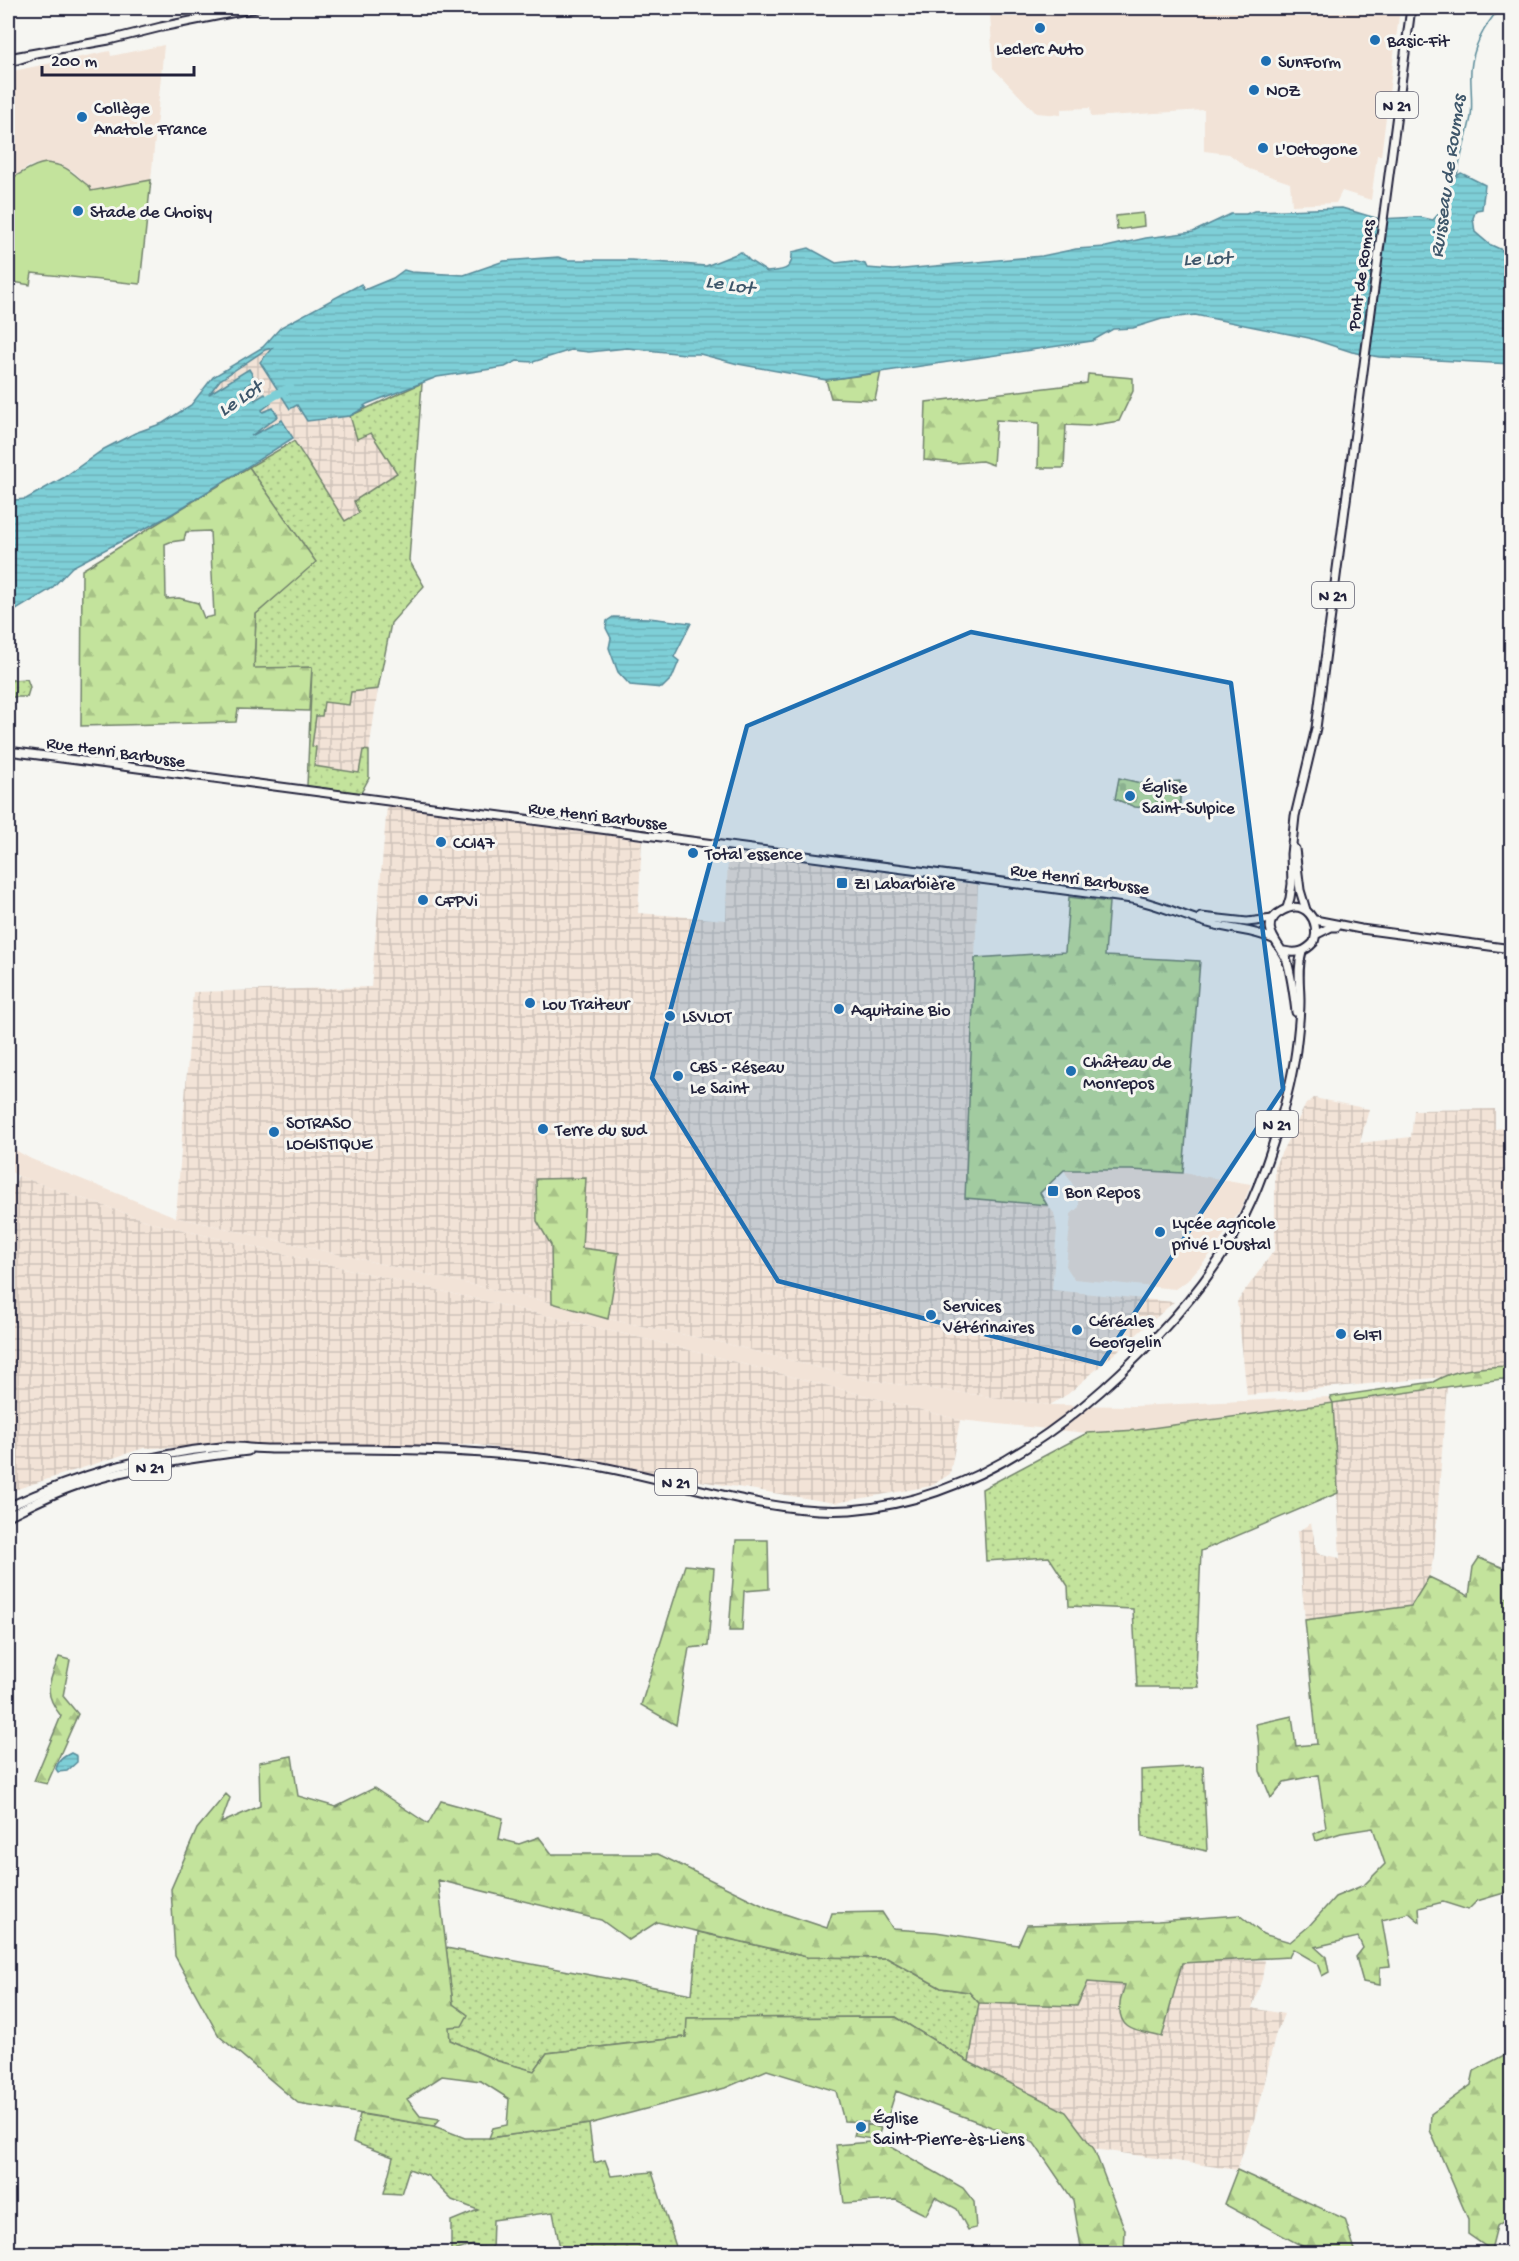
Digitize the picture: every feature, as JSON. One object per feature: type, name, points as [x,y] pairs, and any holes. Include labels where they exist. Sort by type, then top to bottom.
[{"type":"main road","points":[[8,58],[256,8]]},
{"type":"main road","name":"Pont de Romas","points":[[1293,832],[1316,728],[1411,10]]},
{"type":"main road","points":[[8,63],[38,53]]},
{"type":"main road","name":"Rue Henri Barbusse","points":[[8,751],[1131,899],[1153,903],[1207,923],[1260,933],[1273,939]]},
{"type":"main road","name":"N 21","points":[[1287,908],[1292,884],[1293,832]]},
{"type":"main road","name":"N 21","points":[[1293,832],[1300,890],[1306,910]]},
{"type":"main road","points":[[1317,934],[1315,920],[1306,910],[1296,907],[1287,908],[1273,919],[1271,929],[1273,939],[1284,951],[1294,953],[1309,948],[1317,934],[1331,927],[1348,927]]},
{"type":"main road","name":"Rue Henri Barbusse","points":[[1183,914],[1208,919],[1247,922],[1273,919]]},
{"type":"main road","points":[[1315,920],[1348,927],[1512,949]]},
{"type":"main road","name":"N 21","points":[[1284,951],[1294,993],[1297,1031]]},
{"type":"main road","name":"N 21","points":[[8,1506],[92,1474],[135,1462],[224,1447],[452,1450],[546,1459],[649,1476],[785,1507],[837,1510],[897,1503],[944,1490],[984,1472],[1050,1432],[1083,1408],[1121,1374],[1170,1322],[1210,1274],[1253,1197],[1275,1132],[1292,1067],[1300,1002],[1299,963],[1302,952]]},
{"type":"main road","name":"N 21","points":[[8,1516],[81,1484],[104,1477],[171,1462],[268,1449]]},
{"type":"highlighted area","points":[[971,632],[1231,683],[1283,1089],[1101,1364],[778,1281],[652,1078],[747,726]]},
{"type":"shaded area","points":[[958,8],[1400,8],[1381,156],[1377,155],[1371,200],[1342,191],[1336,203],[1292,205],[1290,183],[1249,169],[1229,154],[1204,151],[1204,110],[1091,117],[1090,108],[1061,109],[1061,115],[1036,113],[993,68],[990,12],[958,13]]},
{"type":"shaded area","name":"Collège Anatole France","points":[[164,45],[151,180],[91,191],[90,187],[73,171],[58,164],[37,164],[8,179],[8,72],[110,51],[111,56]]},
{"type":"shaded area","points":[[274,348],[264,360],[290,409],[297,405],[309,421],[350,416],[357,439],[371,433],[397,473],[354,501],[360,513],[345,521],[282,420],[250,435],[273,408],[263,413],[254,398],[258,382],[248,388],[246,385],[249,370],[209,395],[220,380],[265,350]]},
{"type":"shaded area","points":[[363,689],[378,689],[369,751],[363,751],[360,773],[314,766],[316,748],[312,747],[316,715],[324,701]]},
{"type":"shaded area","points":[[387,806],[642,840],[638,913],[726,920],[728,851],[978,885],[965,1198],[1047,1205],[1054,1213],[1057,1229],[1052,1290],[1174,1302],[1068,1394],[1050,1405],[866,1380],[724,1343],[608,1319],[619,1253],[582,1248],[586,1178],[536,1180],[537,1221],[551,1245],[552,1303],[176,1217],[193,992],[371,987]]},
{"type":"shaded area","points":[[1314,1098],[1369,1109],[1360,1143],[1411,1137],[1414,1110],[1495,1109],[1495,1129],[1511,1127],[1511,1371],[1247,1395],[1237,1302],[1275,1249],[1275,1165],[1306,1104]]},
{"type":"shaded area","points":[[8,1146],[31,1159],[176,1217],[552,1303],[608,1319],[724,1343],[866,1380],[1050,1405],[1136,1406],[1330,1397],[1333,1403],[1137,1430],[1087,1433],[960,1420],[658,1342],[153,1223],[18,1176],[8,1170]]},
{"type":"shaded area","points":[[1064,1170],[1183,1173],[1251,1184],[1242,1207],[1215,1249],[1187,1281],[1175,1289],[1074,1279],[1066,1266],[1071,1214],[1079,1207],[1079,1195]]},
{"type":"shaded area","points":[[18,1176],[153,1223],[658,1342],[960,1420],[950,1474],[931,1486],[835,1503],[478,1445],[144,1448],[8,1492],[8,1198]]},
{"type":"shaded area","points":[[1447,1386],[1434,1556],[1429,1577],[1411,1606],[1305,1620],[1297,1532],[1311,1523],[1317,1553],[1340,1558],[1333,1403]]},
{"type":"shaded area","points":[[1265,1960],[1262,1979],[1252,2008],[1284,2014],[1275,2036],[1261,2099],[1237,2170],[1094,2149],[1066,2112],[969,2062],[979,2003],[1077,2006],[1088,1981],[1126,1985],[1174,1961]]},
{"type":"green space","name":"Stade de Choisy","points":[[46,163],[70,171],[90,187],[91,191],[151,180],[140,284],[32,273],[30,285],[8,281],[8,179]]},
{"type":"green space","points":[[1143,213],[1144,226],[1117,230],[1116,216]]},
{"type":"green space","points":[[881,371],[875,400],[831,398],[826,380]]},
{"type":"green space","points":[[1088,374],[1133,378],[1133,391],[1119,421],[1088,426],[1066,425],[1064,468],[1038,468],[1039,423],[996,420],[993,465],[982,461],[956,463],[924,460],[926,402],[1087,383]]},
{"type":"green space","points":[[422,383],[409,560],[424,586],[391,623],[378,689],[351,692],[349,705],[324,702],[322,716],[316,716],[312,746],[316,747],[314,766],[359,773],[363,750],[369,751],[369,778],[361,793],[307,786],[312,668],[254,669],[256,614],[315,562],[249,467],[294,441],[345,521],[359,513],[354,501],[397,473],[371,433],[357,439],[350,416]]},
{"type":"green space","points":[[249,467],[316,562],[256,614],[254,668],[312,667],[309,711],[238,709],[236,722],[81,726],[82,570]],"holes":[[[210,531],[214,616],[204,618],[198,603],[179,598],[166,599],[165,544],[184,540],[186,532]]]},
{"type":"green space","points":[[27,679],[30,687],[27,697],[8,697],[8,686],[12,680]]},
{"type":"green space","points":[[1119,778],[1158,787],[1168,782],[1180,781],[1180,811],[1135,807],[1115,799]]},
{"type":"green space","points":[[1069,897],[1109,902],[1105,956],[1200,961],[1183,1173],[1064,1170],[1040,1193],[1047,1205],[965,1198],[975,958],[1065,952]]},
{"type":"green space","points":[[586,1178],[582,1248],[619,1253],[608,1319],[552,1303],[551,1245],[537,1221],[536,1179]]},
{"type":"green space","points":[[1511,1366],[1511,1384],[1502,1379],[1333,1403],[1330,1397],[1433,1382],[1470,1369]]},
{"type":"green space","points":[[1333,1403],[1338,1493],[1201,1551],[1196,1671],[1199,1687],[1137,1687],[1133,1609],[1069,1606],[1068,1586],[1049,1557],[986,1561],[982,1489],[1087,1433],[1137,1430]]},
{"type":"green space","points":[[736,1540],[768,1540],[769,1589],[744,1591],[742,1631],[729,1631]]},
{"type":"green space","points":[[1479,1558],[1504,1568],[1504,1597],[1511,1599],[1511,1891],[1477,1901],[1468,1910],[1443,1902],[1419,1908],[1420,1922],[1409,1913],[1382,1920],[1390,1966],[1380,1967],[1380,1985],[1363,1982],[1356,1957],[1363,1948],[1358,1937],[1315,1947],[1326,1957],[1329,1972],[1322,1976],[1317,1963],[1293,1949],[1289,1957],[1182,1963],[1162,2037],[1138,2032],[1122,2020],[1120,2001],[1125,1985],[1088,1982],[1077,2006],[979,2003],[969,1992],[941,1988],[887,1958],[807,1957],[657,1922],[629,1940],[601,1920],[438,1880],[453,2004],[468,2015],[462,2026],[449,2027],[450,2040],[498,2061],[534,2071],[547,2053],[686,2037],[687,2018],[896,2017],[969,2062],[1066,2112],[1094,2149],[1125,2230],[1124,2253],[1082,2253],[1073,2200],[1034,2143],[896,2091],[886,2123],[844,2121],[836,2091],[767,2070],[725,2088],[589,2124],[489,2138],[493,2128],[507,2125],[509,2099],[481,2081],[442,2076],[407,2099],[420,2116],[440,2119],[434,2126],[298,2103],[219,2036],[175,1956],[171,1889],[197,1829],[226,1794],[230,1798],[221,1823],[260,1806],[259,1762],[292,1756],[298,1796],[336,1807],[374,1788],[428,1824],[441,1801],[503,1818],[499,1839],[519,1844],[539,1837],[552,1854],[658,1854],[770,1909],[827,1928],[832,1913],[882,1912],[893,1929],[936,1932],[1018,1945],[1027,1925],[1158,1921],[1239,1915],[1263,1934],[1290,1942],[1309,1926],[1335,1897],[1364,1885],[1385,1864],[1373,1828],[1341,1833],[1316,1841],[1314,1834],[1326,1828],[1318,1775],[1284,1782],[1271,1798],[1260,1771],[1256,1724],[1292,1716],[1296,1746],[1317,1744],[1305,1620],[1411,1606],[1429,1577],[1469,1596],[1473,1567]]},
{"type":"green space","points":[[685,1565],[714,1568],[708,1646],[689,1648],[676,1725],[641,1705]]},
{"type":"green space","points":[[59,1657],[70,1660],[63,1696],[78,1714],[47,1784],[34,1781],[61,1716],[49,1694],[50,1681]]},
{"type":"green space","points":[[1203,1766],[1207,1851],[1142,1837],[1141,1770]]},
{"type":"green space","points":[[698,1932],[807,1957],[887,1958],[941,1988],[969,1992],[979,2003],[969,2062],[896,2017],[688,2018],[686,2037],[547,2053],[534,2071],[498,2061],[450,2040],[448,2027],[453,2005],[446,1948],[692,1994]]},
{"type":"green space","points":[[1504,2055],[1512,2072],[1511,2216],[1497,2226],[1491,2250],[1468,2234],[1468,2219],[1430,2130],[1431,2114],[1471,2085],[1474,2071]]},
{"type":"green space","points":[[360,2114],[434,2126],[465,2138],[489,2138],[589,2124],[594,2163],[605,2160],[611,2176],[652,2172],[678,2253],[561,2253],[553,2212],[493,2220],[492,2251],[473,2245],[451,2252],[451,2221],[478,2210],[452,2200],[428,2176],[409,2169],[401,2194],[384,2193],[393,2157],[353,2142]]},
{"type":"green space","points":[[867,2124],[881,2128],[877,2140],[854,2136],[859,2130],[867,2133]]},
{"type":"green space","points":[[881,2141],[963,2188],[974,2202],[976,2228],[968,2230],[957,2209],[935,2197],[926,2215],[896,2200],[844,2203],[836,2145]]},
{"type":"green space","points":[[1237,2170],[1345,2219],[1356,2253],[1315,2253],[1224,2204]]},
{"type":"water","points":[[1461,173],[1485,185],[1482,209],[1476,210],[1473,218],[1475,232],[1489,244],[1511,254],[1511,364],[1379,357],[1352,352],[1309,338],[1195,315],[1162,319],[1133,328],[1113,329],[1092,341],[826,380],[738,364],[700,354],[627,348],[589,352],[571,350],[533,362],[517,361],[505,367],[437,377],[367,404],[364,406],[366,407],[350,416],[307,421],[297,405],[290,409],[260,362],[272,348],[265,350],[220,380],[209,394],[249,369],[255,379],[246,386],[248,388],[258,382],[263,391],[254,398],[255,400],[265,394],[271,403],[262,410],[263,412],[273,408],[278,416],[251,436],[282,420],[293,438],[167,517],[72,567],[51,589],[8,615],[8,505],[15,500],[26,499],[63,478],[104,449],[135,433],[163,423],[191,405],[213,377],[263,347],[281,327],[361,284],[364,290],[393,278],[404,270],[464,275],[504,261],[558,257],[568,260],[631,260],[706,266],[741,252],[767,272],[786,268],[791,263],[792,252],[809,248],[836,263],[853,261],[865,264],[867,268],[893,270],[1042,256],[1076,249],[1106,247],[1146,238],[1193,232],[1231,214],[1246,214],[1254,211],[1342,208],[1379,219],[1419,217],[1433,220],[1443,209],[1451,179]]},
{"type":"water","points":[[613,617],[691,623],[674,657],[679,661],[672,678],[662,688],[630,685],[618,672],[609,648],[611,638],[606,628],[607,621]]},
{"type":"water","points":[[71,1753],[77,1756],[77,1762],[67,1771],[58,1772],[56,1769],[60,1761]]},
{"type":"waterway","name":"Ruisseau de Roumas","points":[[1457,176],[1471,117],[1471,70],[1474,52],[1484,29],[1500,8]]},
{"type":"waterway","name":"Le Lot","points":[[260,404],[290,388]]},
{"type":"place","name":"Leclerc Auto","points":[[1040,28]]},
{"type":"place","name":"Basic-Fit","points":[[1375,40]]},
{"type":"place","name":"SunForm","points":[[1266,61]]},
{"type":"place","name":"NOZ","points":[[1254,90]]},
{"type":"place","name":"Collège Anatole France","points":[[82,117]]},
{"type":"place","name":"L'Octogone","points":[[1263,148]]},
{"type":"place","name":"Stade de Choisy","points":[[78,211]]},
{"type":"place","name":"Église Saint-Sulpice","points":[[1130,796]]},
{"type":"place","name":"CCI47","points":[[441,842]]},
{"type":"place","name":"Total essence","points":[[693,853]]},
{"type":"place","name":"ZI Labarbière","points":[[842,883]]},
{"type":"place","name":"CFPVi","points":[[423,900]]},
{"type":"place","name":"Lou Traiteur","points":[[530,1003]]},
{"type":"place","name":"Aquitaine Bio","points":[[839,1009]]},
{"type":"place","name":"LSVLOT","points":[[670,1016]]},
{"type":"place","name":"Château de Monrepos","points":[[1071,1071]]},
{"type":"place","name":"CBS - Réseau Le Saint","points":[[678,1076]]},
{"type":"place","name":"Terre du sud","points":[[543,1129]]},
{"type":"place","name":"SOTRASO LOGISTIQUE","points":[[274,1132]]},
{"type":"place","name":"Bon Repos","points":[[1053,1191]]},
{"type":"place","name":"Lycée agricole privé L'Oustal","points":[[1160,1232]]},
{"type":"place","name":"Services Vétérinaires","points":[[931,1315]]},
{"type":"place","name":"Céréales Georgelin","points":[[1077,1330]]},
{"type":"place","name":"GIFI","points":[[1341,1334]]},
{"type":"place","name":"Église Saint-Pierre-ès-Liens","points":[[861,2127]]}]
